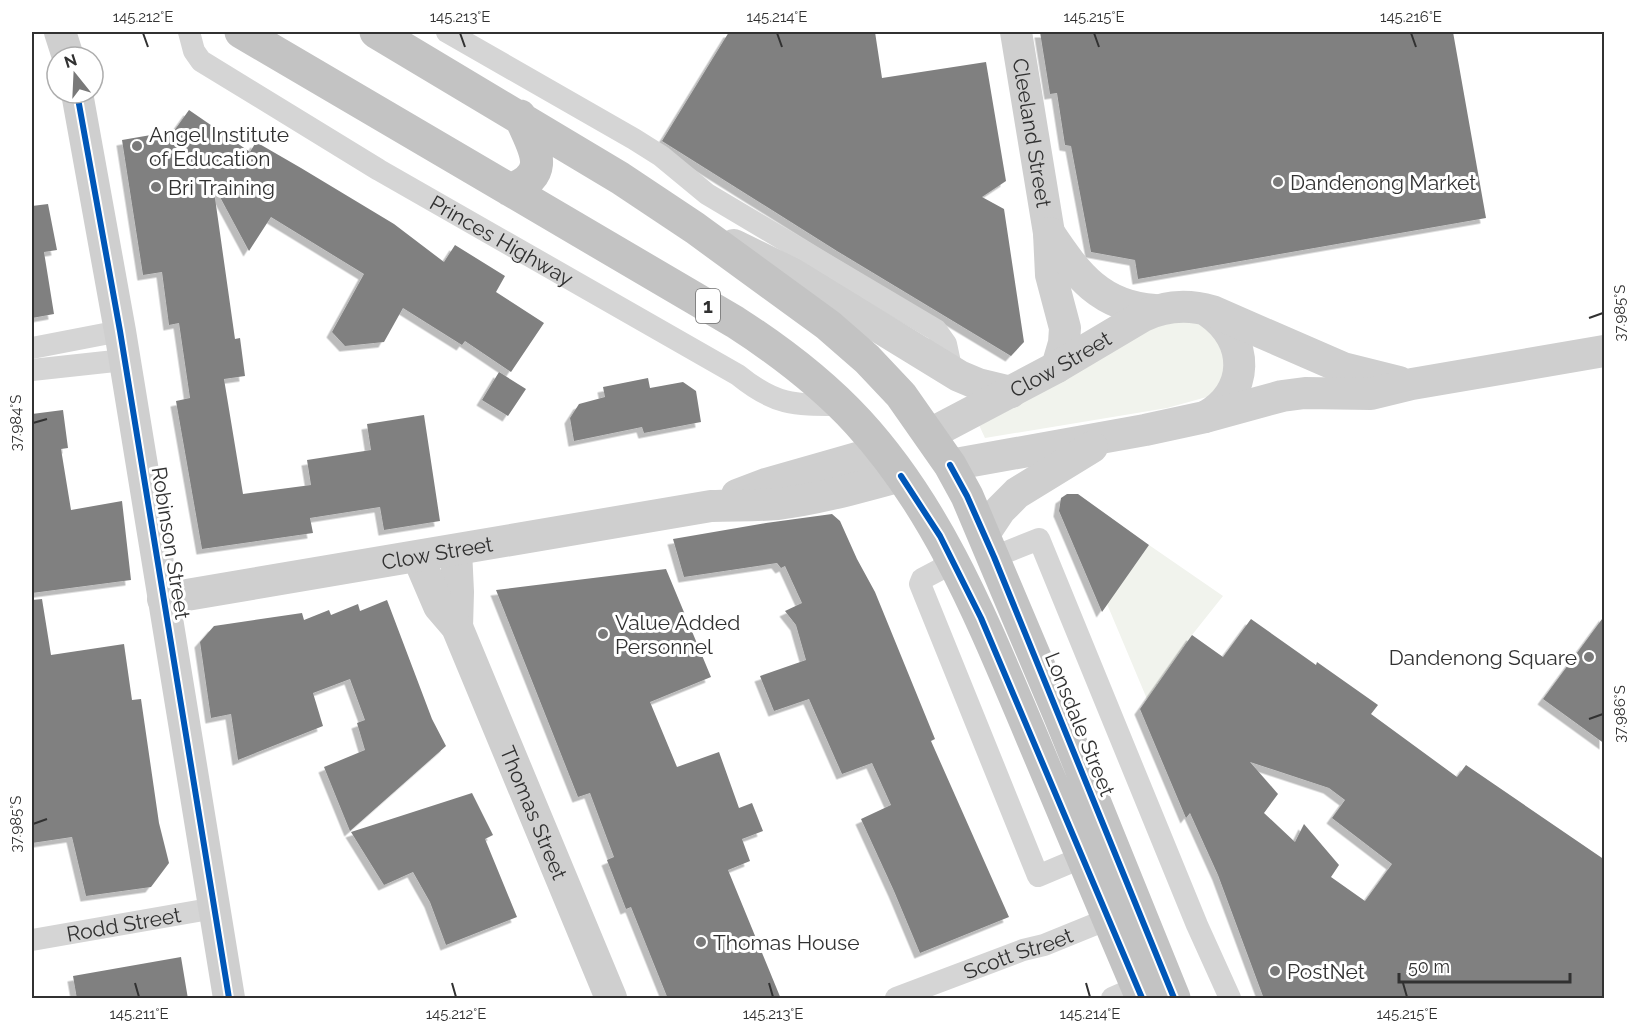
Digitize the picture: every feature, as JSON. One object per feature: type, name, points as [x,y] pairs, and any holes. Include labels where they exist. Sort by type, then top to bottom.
[{"type":"highway","name":"1","points":[[241,32],[749,332],[785,356],[842,405],[866,430],[921,504],[950,553],[981,618],[1108,919],[1130,995]]},
{"type":"highway","points":[[376,32],[520,116],[620,178],[695,228],[828,324],[867,359],[901,395],[930,434]]},
{"type":"highway","points":[[510,190],[530,180],[537,166],[535,152],[520,116]]},
{"type":"highway","name":"Clow Street","points":[[891,464],[930,434]]},
{"type":"highway","name":"Lonsdale Street","points":[[930,434],[967,496],[989,545],[1174,999]]},
{"type":"highway","name":"Clow Street","points":[[891,464],[950,465]]},
{"type":"main road","name":"Cleeland Street","points":[[1016,32],[1049,233],[1051,275],[1066,337],[1058,367]]},
{"type":"main road","name":"Robinson Street","points":[[79,105],[122,345],[229,999]]},
{"type":"main road","points":[[695,228],[791,273],[952,372],[978,384],[1011,392]]},
{"type":"main road","name":"Cleeland Street","points":[[1049,233],[1073,267],[1094,289],[1107,298],[1124,304],[1155,310]]},
{"type":"main road","name":"Clow Street","points":[[930,434],[1058,367],[1155,310],[1176,306],[1200,308],[1228,317],[1343,368],[1412,384]]},
{"type":"main road","points":[[1200,308],[1213,315],[1227,328],[1236,345],[1240,361],[1238,377],[1227,400],[1205,417]]},
{"type":"main road","name":"Clow Street","points":[[950,465],[1108,438],[1205,417],[1282,396],[1318,393],[1360,395],[1605,351]]},
{"type":"main road","points":[[989,545],[1000,510],[1017,493],[1108,438]]},
{"type":"main road","name":"Clow Street","points":[[163,599],[711,506],[766,484],[891,464]]},
{"type":"main road","name":"Thomas Street","points":[[456,550],[457,627]]},
{"type":"main road","name":"Thomas Street","points":[[418,557],[439,606],[457,627],[611,999]]},
{"type":"street","name":"Princes Highway","points":[[189,32],[194,51],[201,61],[379,171],[650,324],[738,375],[748,384],[787,403],[842,405]]},
{"type":"street","points":[[447,32],[634,139],[661,156],[707,194],[936,330],[946,344],[952,372]]},
{"type":"street","points":[[32,348],[122,345]]},
{"type":"street","points":[[32,370],[122,345]]},
{"type":"street","name":"Lonsdale Street","points":[[989,545],[1039,539],[1197,925],[1230,999]]},
{"type":"street","points":[[950,553],[941,569],[922,579],[920,584],[1038,876],[1083,856]]},
{"type":"street","name":"Rodd Street","points":[[32,940],[215,908]]},
{"type":"street","name":"Scott Street","points":[[896,999],[1108,919]]},
{"type":"shaded area","points":[[1164,321],[1204,322],[1230,361],[1214,395],[1167,408],[985,438],[979,425]]},
{"type":"shaded area","points":[[1149,545],[1223,596],[1147,699],[1107,604]]},
{"type":"building","points":[[729,32],[875,32],[882,78],[986,62],[1006,181],[982,197],[1004,209],[1024,342],[1011,356],[837,251],[662,141]]},
{"type":"building","name":"Dandenong Market","points":[[1040,32],[1453,32],[1486,218],[1138,279],[1135,260],[1091,252],[1071,146],[1065,145],[1057,93],[1050,94]]},
{"type":"building","points":[[189,110],[250,152],[256,142],[301,168],[394,224],[444,262],[455,245],[505,276],[496,292],[544,323],[511,372],[465,341],[462,345],[403,308],[384,342],[345,346],[332,332],[364,274],[271,217],[249,251],[213,184],[235,339],[240,338],[245,376],[224,379],[243,494],[311,485],[307,460],[371,450],[367,424],[424,415],[440,521],[384,530],[380,507],[310,518],[313,533],[202,549],[176,401],[190,398],[179,323],[169,325],[162,272],[143,275],[122,140],[174,131]]},
{"type":"building","points":[[48,204],[57,250],[44,252],[54,314],[32,318],[32,206]]},
{"type":"building","points":[[499,372],[526,389],[508,416],[482,400]]},
{"type":"building","points":[[648,378],[650,388],[683,382],[696,391],[701,422],[644,433],[642,427],[574,441],[570,418],[579,404],[605,397],[603,387]]},
{"type":"building","points":[[63,410],[68,448],[61,449],[71,510],[122,501],[131,580],[32,593],[32,414]]},
{"type":"building","points":[[1067,494],[1078,494],[1149,545],[1102,612],[1059,511],[1061,498]]},
{"type":"building","points":[[832,514],[840,521],[875,592],[935,739],[931,741],[1009,917],[920,953],[861,819],[891,805],[872,763],[842,774],[809,699],[774,711],[760,676],[806,660],[796,625],[785,611],[802,603],[785,566],[781,568],[777,563],[684,577],[673,539]]},
{"type":"building","points":[[666,569],[711,677],[650,702],[677,767],[719,752],[739,808],[752,803],[763,831],[742,839],[750,861],[728,870],[781,999],[668,999],[631,907],[626,909],[607,860],[614,857],[590,793],[578,797],[496,590]]},
{"type":"building","points":[[42,599],[51,655],[124,644],[132,700],[141,699],[159,823],[169,863],[151,887],[86,896],[72,837],[32,843],[32,600]]},
{"type":"building","points":[[387,600],[432,719],[446,746],[350,831],[324,767],[365,750],[357,723],[365,720],[350,679],[313,693],[323,726],[238,760],[231,714],[211,718],[200,642],[214,626],[302,613],[304,620],[329,610],[331,615],[358,604],[360,611]]},
{"type":"building","name":"Dandenong Square","points":[[1605,615],[1605,744],[1543,699]]},
{"type":"building","points":[[1251,619],[1378,705],[1371,714],[1457,777],[1466,765],[1605,860],[1605,999],[1264,999],[1218,875],[1190,813],[1186,818],[1140,709],[1192,635],[1223,657]],"holes":[[[1250,762],[1329,788],[1345,800],[1332,818],[1392,864],[1365,901],[1331,877],[1339,865],[1304,824],[1295,842],[1264,813],[1278,794]]]},
{"type":"building","points":[[472,793],[493,835],[485,839],[517,917],[446,945],[430,902],[413,872],[384,885],[351,832]]},
{"type":"building","points":[[181,957],[188,999],[77,999],[73,976]]},
{"type":"cycle path","points":[[79,105],[120,331],[229,998]]},
{"type":"cycle path","points":[[950,465],[967,496],[994,557],[1174,998]]},
{"type":"cycle path","points":[[901,476],[940,536],[981,618],[1142,998]]},
{"type":"place","name":"Angel Institute of Education","points":[[137,146]]},
{"type":"place","name":"Dandenong Market","points":[[1278,182]]},
{"type":"place","name":"Bri Training","points":[[156,187]]},
{"type":"place","name":"Value Added Personnel","points":[[603,634]]},
{"type":"place","name":"Dandenong Square","points":[[1589,657]]},
{"type":"place","name":"Thomas House","points":[[701,942]]},
{"type":"place","name":"PostNet","points":[[1275,971]]}]
